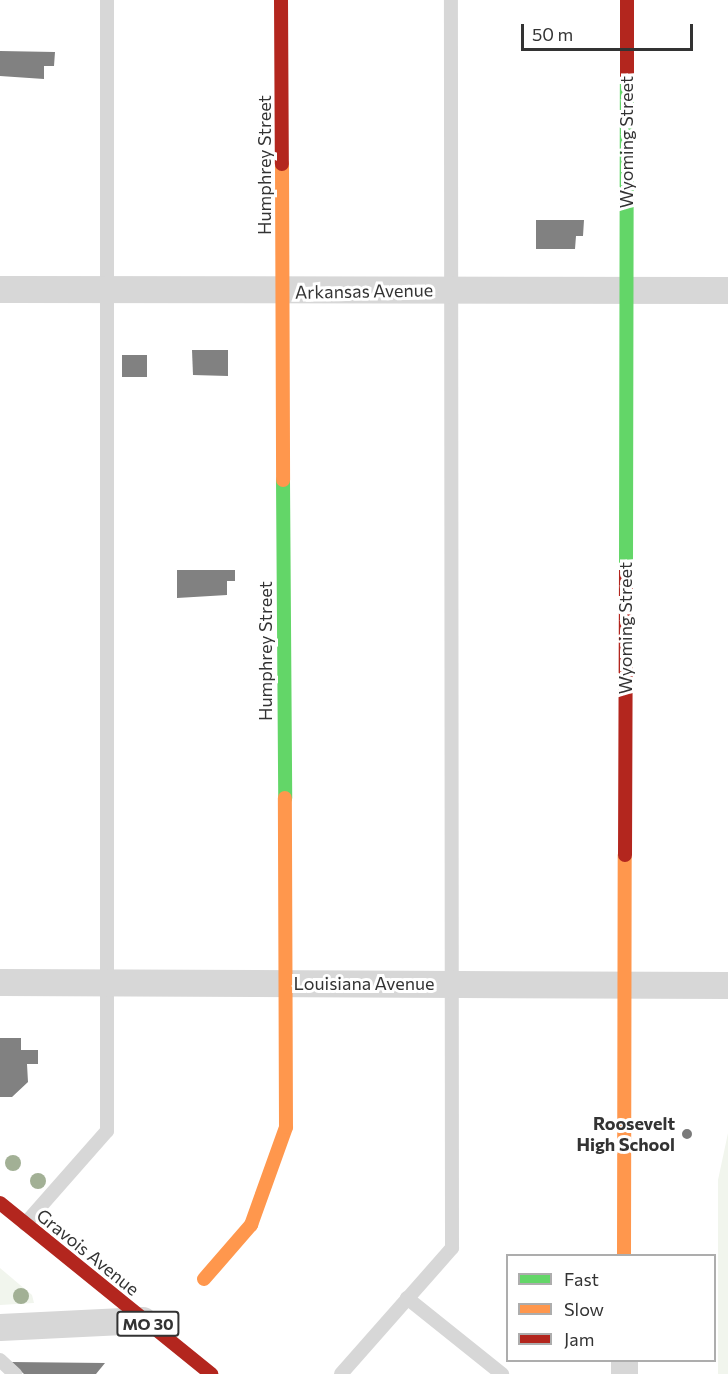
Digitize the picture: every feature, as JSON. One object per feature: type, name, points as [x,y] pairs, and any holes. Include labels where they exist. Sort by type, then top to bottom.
[{"type":"street","name":"Humphrey Street","points":[[204,1279],[251,1225],[286,1126],[281,0]]},
{"type":"street","name":"Wyoming Street","points":[[624,1254],[627,0]]},
{"type":"street","name":"Arkansas Avenue","points":[[0,289],[728,290]]},
{"type":"street","name":"Louisiana Avenue","points":[[0,982],[728,985]]},
{"type":"street","name":"Gravois Avenue","points":[[0,1203],[211,1374]]},
{"type":"street","points":[[0,1327],[143,1320]]},
{"type":"lane","points":[[25,1224],[107,1131],[107,0]]},
{"type":"lane","points":[[341,1374],[452,1248],[455,983],[451,0]]},
{"type":"lane","points":[[407,1298],[502,1374]]},
{"type":"lane","points":[[0,1360],[15,1374]]},
{"type":"shaded area","points":[[728,1133],[728,1374],[718,1374],[718,1180]]},
{"type":"shaded area","points":[[0,1268],[32,1295],[34,1303],[0,1305]]},
{"type":"building","points":[[0,51],[55,52],[54,66],[44,66],[44,79],[0,76]]},
{"type":"building","points":[[536,220],[584,220],[583,236],[576,236],[575,249],[536,249]]},
{"type":"building","points":[[192,350],[228,350],[228,376],[193,375]]},
{"type":"building","points":[[122,355],[147,355],[147,377],[122,377]]},
{"type":"building","points":[[177,570],[235,570],[235,581],[227,581],[227,595],[177,598]]},
{"type":"building","points":[[0,1038],[21,1038],[21,1050],[38,1050],[38,1064],[27,1064],[28,1082],[12,1097],[0,1097]]},
{"type":"building","points":[[11,1362],[105,1363],[96,1374],[24,1374]]},
{"type":"traffic: fast","points":[[626,567],[627,79]]},
{"type":"traffic: fast","points":[[283,480],[285,798]]},
{"type":"traffic: slow","points":[[282,164],[283,480]]},
{"type":"traffic: slow","points":[[204,1279],[251,1225],[286,1127],[285,798]]},
{"type":"traffic: slow","points":[[624,1254],[625,855]]},
{"type":"traffic: jam","points":[[281,0],[282,164]]},
{"type":"traffic: jam","points":[[627,0],[627,79]]},
{"type":"traffic: jam","points":[[625,855],[626,567]]},
{"type":"traffic: jam","points":[[0,1203],[211,1374]]},
{"type":"place","name":"Roosevelt High School","points":[[687,1134]]}]
